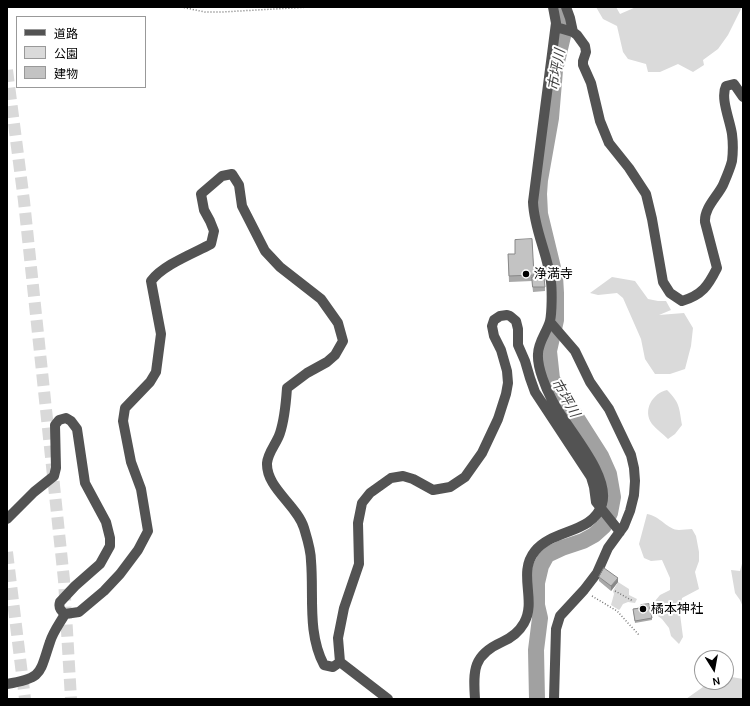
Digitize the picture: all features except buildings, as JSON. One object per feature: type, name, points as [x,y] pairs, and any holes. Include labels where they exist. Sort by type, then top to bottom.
[{"type":"street","points":[[475,699],[474,674],[480,659],[486,651],[517,633],[527,617],[529,606],[526,571],[528,562],[534,552],[548,540],[583,526],[600,508],[604,491],[600,478],[555,407],[537,356],[539,345],[550,322],[551,281],[535,224],[533,202],[556,27],[553,7]]},
{"type":"street","points":[[566,7],[573,32]]},
{"type":"street","points":[[556,27],[573,32],[585,46],[586,52],[583,65],[591,83],[600,121],[614,150],[629,168],[646,194],[652,219],[662,282],[670,293],[682,302],[694,298],[703,290],[711,280],[717,268],[704,215],[723,184],[732,162],[732,135],[728,110],[725,104],[724,91],[726,86],[734,84],[743,96]]},
{"type":"street","points":[[65,614],[79,612],[104,591],[120,574],[138,550],[148,531],[141,489],[131,462],[123,421],[125,408],[150,382],[156,372],[161,334],[151,281],[155,275],[165,268],[210,244],[214,231],[204,210],[201,194],[222,176],[232,174],[239,185],[242,206],[265,250],[280,267],[321,299],[338,323],[343,342],[336,355],[327,362],[307,373],[287,388],[285,410],[280,434],[273,445],[267,462],[268,472],[273,483],[291,506],[303,526],[311,559],[313,629],[318,653],[324,665],[333,667],[340,662]]},
{"type":"street","points":[[388,699],[340,662],[338,638],[344,608],[360,564],[358,524],[362,503],[370,493],[391,478],[403,476],[413,479],[433,490],[450,487],[465,478],[482,453],[498,419],[506,394],[508,383],[507,371],[501,350],[494,336],[492,326],[494,320],[500,316],[507,315],[516,321],[518,329],[518,344],[532,384],[546,410],[591,477],[595,499],[600,508],[620,532]]},
{"type":"street","points":[[550,322],[579,358],[590,382],[609,409],[631,455],[634,475],[634,495],[630,511],[620,532],[608,548],[597,573],[584,590],[560,616],[556,629],[554,699]]},
{"type":"street","points":[[7,519],[34,492],[54,476],[56,468],[55,425],[59,420],[66,418],[71,421],[77,429],[85,482],[106,522],[110,538],[110,546],[100,564],[75,586],[60,602],[59,605],[61,610],[65,614]]},
{"type":"street","points":[[7,684],[27,680],[34,676],[40,669],[46,656],[50,640],[65,614]]},
{"type":"path","points":[[181,7],[205,12],[279,10],[310,7]]},
{"type":"path","points":[[584,590],[617,611],[639,635]]},
{"type":"path","points":[[615,591],[633,600]]},
{"type":"green space","points":[[596,7],[616,7],[620,14],[636,7],[742,7],[728,35],[718,49],[703,60],[704,65],[693,72],[678,64],[660,72],[648,72],[646,64],[628,59],[623,52],[617,26],[603,19]]},
{"type":"green space","points":[[612,277],[635,281],[648,299],[666,301],[671,310],[659,315],[684,313],[693,328],[691,346],[685,369],[670,374],[655,374],[645,359],[641,339],[623,298],[617,293],[598,295],[590,293]]},
{"type":"green space","points":[[667,390],[674,398],[678,406],[682,425],[675,434],[668,439],[655,428],[649,419],[648,413],[650,403],[653,398]]},
{"type":"green space","points":[[647,514],[656,517],[671,528],[679,530],[692,529],[696,536],[699,561],[695,572],[699,589],[682,598],[680,614],[683,637],[679,644],[671,636],[669,628],[662,619],[655,614],[655,601],[660,595],[670,590],[670,578],[662,560],[651,561],[644,558],[639,544]]},
{"type":"green space","points":[[743,560],[743,607],[735,593],[731,570],[740,571]]},
{"type":"green space","points":[[618,582],[629,589],[629,595],[637,599],[635,603],[628,602],[623,604],[619,610],[611,605],[614,594],[613,591]]},
{"type":"green space","points":[[734,677],[743,679],[743,699],[686,699],[699,690],[734,690]]},
{"type":"waterway","name":"市坪川","points":[[537,699],[536,650],[540,618],[537,605],[537,583],[541,566],[547,555],[583,541],[594,535],[604,526],[610,513],[613,497],[609,474],[601,456],[552,379],[549,351],[556,320],[555,276],[540,214],[539,194],[551,118],[555,70],[564,32],[563,17],[560,7]]},
{"type":"tunnel","points":[[7,70],[24,201],[64,580],[71,699]]},
{"type":"tunnel","points":[[7,552],[25,699]]},
{"type":"place","name":"浄満寺","points":[[526,274]]},
{"type":"place","name":"橘本神社","points":[[643,609]]}]
